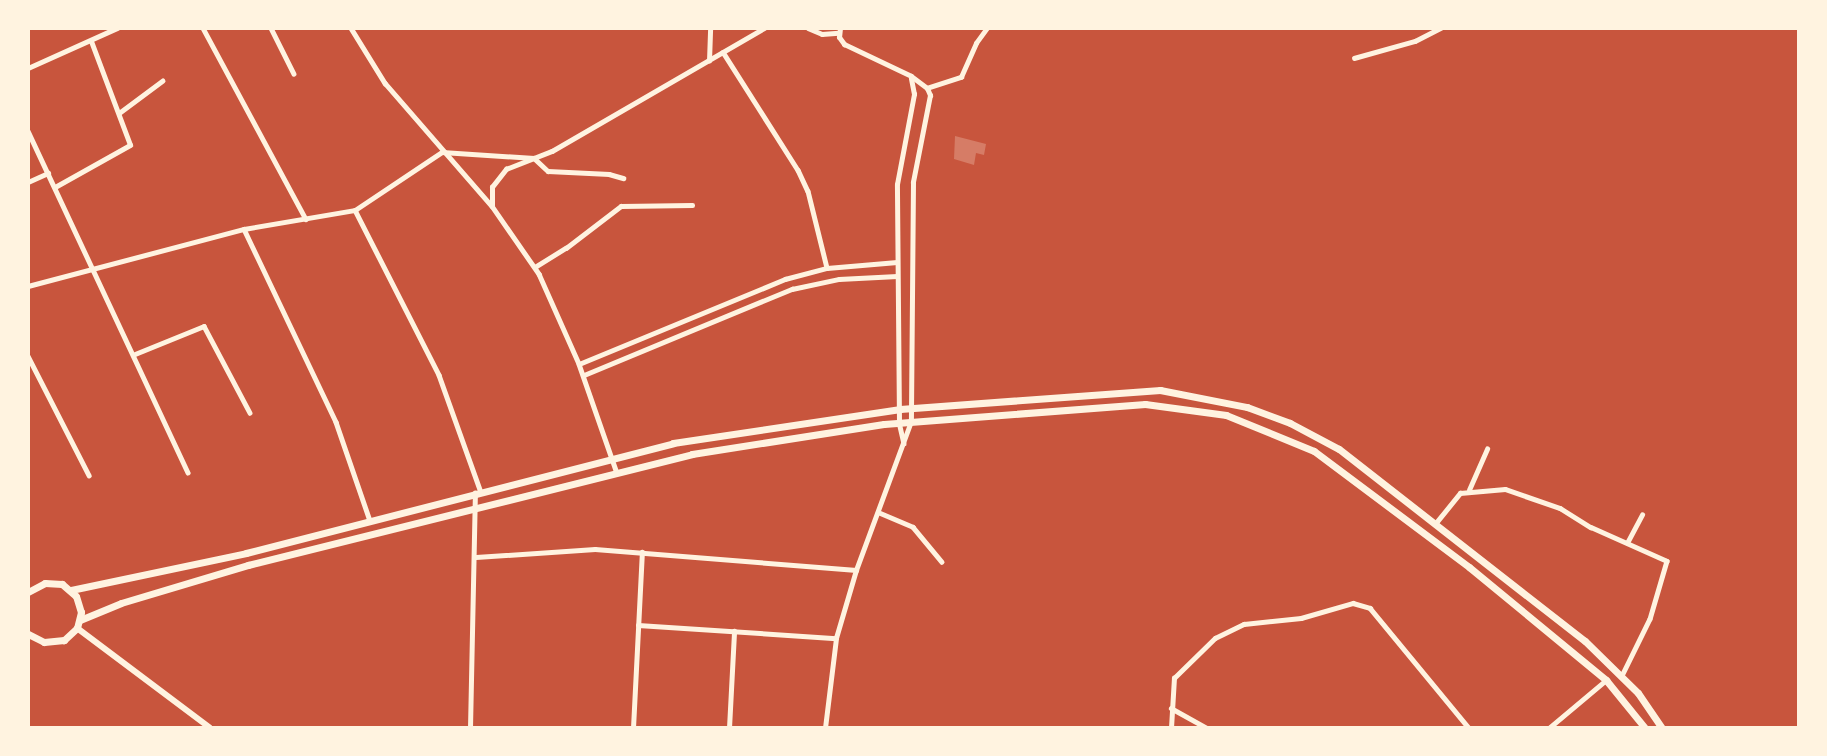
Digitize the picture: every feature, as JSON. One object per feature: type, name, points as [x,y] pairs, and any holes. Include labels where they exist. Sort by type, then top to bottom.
[{"type":"main road","points":[[71,590],[246,553],[612,456],[778,425],[900,409],[1140,390],[1209,397],[1270,415],[1314,434],[1436,524],[1585,641],[1622,676],[1662,728]]},
{"type":"main road","points":[[28,634],[52,643],[69,637],[79,624],[122,603],[248,565],[616,470],[789,436],[899,422],[1133,404],[1197,409],[1256,425],[1314,451],[1349,474],[1606,680],[1646,728]]},
{"type":"main road","points":[[246,553],[248,565]]},
{"type":"main road","points":[[28,592],[37,585],[52,582],[71,590],[80,604],[79,624]]},
{"type":"main road","points":[[79,624],[210,728]]},
{"type":"street","points":[[28,68],[117,28]]},
{"type":"street","points":[[203,28],[306,219]]},
{"type":"street","points":[[271,28],[294,74]]},
{"type":"street","points":[[351,28],[385,83],[442,152],[492,206],[535,267],[584,375],[616,470]]},
{"type":"street","points":[[709,61],[710,28]]},
{"type":"street","points":[[492,206],[492,187],[500,174],[534,158],[764,28]]},
{"type":"street","points":[[808,28],[822,34],[839,31],[847,46],[910,76],[927,88],[930,99],[913,182],[911,421],[856,570],[836,638],[825,728]]},
{"type":"street","points":[[927,88],[961,77],[976,43],[987,28]]},
{"type":"street","points":[[1354,58],[1415,41],[1441,28]]},
{"type":"street","points":[[55,187],[128,150],[130,142],[91,41]]},
{"type":"street","points":[[723,52],[798,170],[808,191],[827,268]]},
{"type":"street","points":[[904,443],[899,422],[897,184],[914,94],[910,76]]},
{"type":"street","points":[[119,113],[162,81]]},
{"type":"street","points":[[28,131],[95,267],[188,471]]},
{"type":"street","points":[[28,286],[244,230],[355,210],[442,152],[534,158],[548,171],[609,174],[623,178]]},
{"type":"street","points":[[28,182],[48,173]]},
{"type":"street","points":[[535,267],[566,248],[621,206],[692,205]]},
{"type":"street","points":[[355,210],[439,375],[478,492],[470,728]]},
{"type":"street","points":[[244,230],[336,422],[370,521]]},
{"type":"street","points":[[579,364],[785,279],[827,268],[897,262]]},
{"type":"street","points":[[584,375],[792,289],[839,279],[897,276]]},
{"type":"street","points":[[135,354],[204,326],[250,413]]},
{"type":"street","points":[[28,356],[89,475]]},
{"type":"street","points":[[1469,490],[1487,449]]},
{"type":"street","points":[[1436,524],[1460,493],[1469,490],[1512,491],[1565,510],[1668,564],[1650,619],[1622,676]]},
{"type":"street","points":[[878,512],[913,527],[942,562]]},
{"type":"street","points":[[1627,543],[1642,515]]},
{"type":"street","points":[[476,557],[557,550],[642,552],[856,570]]},
{"type":"street","points":[[633,728],[642,552]]},
{"type":"street","points":[[1171,728],[1171,686],[1178,671],[1225,632],[1244,624],[1301,618],[1353,603],[1370,608],[1469,728]]},
{"type":"street","points":[[638,625],[836,638]]},
{"type":"street","points":[[729,728],[734,631]]},
{"type":"street","points":[[1549,728],[1606,680]]},
{"type":"street","points":[[1171,708],[1207,728]]},
{"type":"building","points":[[955,136],[986,144],[984,155],[976,153],[974,165],[954,159]]}]
